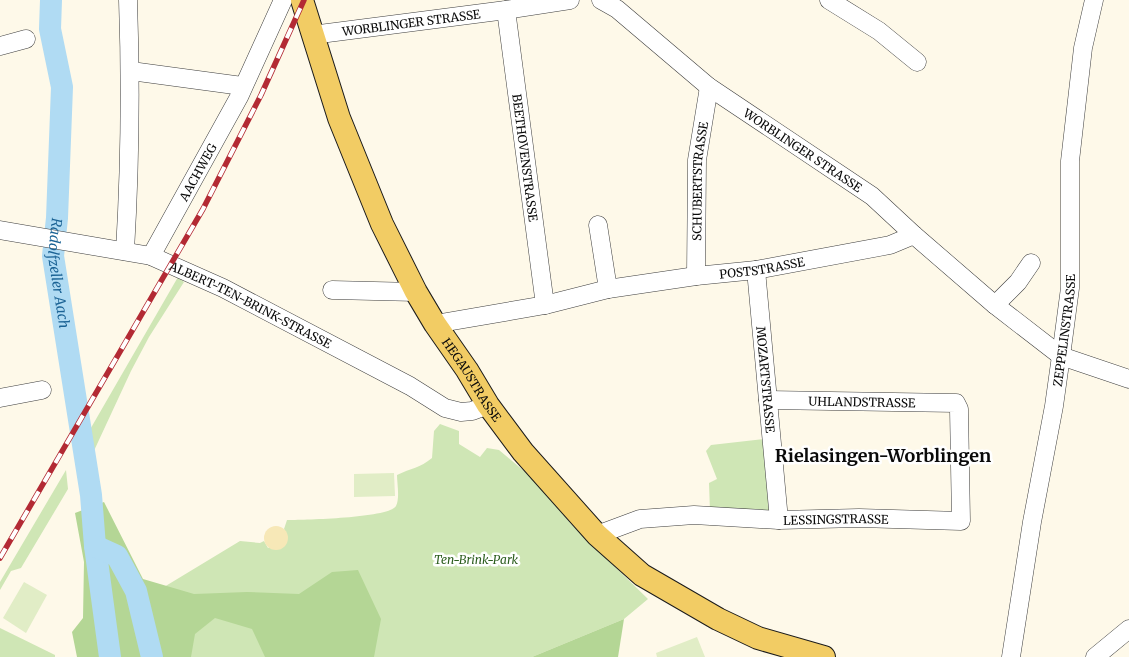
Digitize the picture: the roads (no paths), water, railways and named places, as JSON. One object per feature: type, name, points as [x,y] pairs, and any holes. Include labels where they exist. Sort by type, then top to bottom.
[{"type":"main road","name":"HEGAUSTRASSE","points":[[302,0],[339,118],[382,224],[416,292],[488,405],[523,452],[597,535],[642,575],[672,594],[758,638],[779,651],[824,657]]},
{"type":"street","points":[[125,251],[130,159],[131,70],[128,0]]},
{"type":"street","name":"AACHWEG","points":[[151,256],[238,97],[283,0]]},
{"type":"street","name":"WORBLINGER STRASSE","points":[[312,35],[570,0]]},
{"type":"street","name":"WORBLINGER STRASSE","points":[[605,0],[709,87],[872,196],[995,305],[1061,356],[1129,379]]},
{"type":"street","points":[[829,0],[879,30],[916,62]]},
{"type":"street","name":"ZEPPELINSTRASSE","points":[[1011,657],[1032,522],[1054,406],[1070,288],[1070,161],[1083,48],[1094,0]]},
{"type":"street","name":"BEETHOVENSTRASSE","points":[[506,10],[545,305]]},
{"type":"street","points":[[0,46],[26,39]]},
{"type":"street","points":[[131,70],[242,86]]},
{"type":"street","name":"SCHUBERTSTRASSE","points":[[696,276],[697,160],[709,87]]},
{"type":"street","points":[[598,225],[608,289]]},
{"type":"street","name":"ALBERT-TEN-BRINK-STRASSE","points":[[0,230],[151,256],[232,293],[410,386],[445,408],[461,412],[472,411],[488,405]]},
{"type":"street","name":"POSTSTRASSE","points":[[436,324],[545,305],[608,289],[696,276],[756,270],[890,245],[914,235]]},
{"type":"street","points":[[995,305],[1018,282],[1031,263]]},
{"type":"street","name":"MOZARTSTRASSE","points":[[756,270],[778,520]]},
{"type":"street","points":[[332,290],[416,292]]},
{"type":"street","points":[[0,398],[42,390]]},
{"type":"street","name":"UHLANDSTRASSE","points":[[768,400],[956,403]]},
{"type":"street","name":"LESSINGSTRASSE","points":[[597,535],[640,519],[694,515],[778,520],[859,518],[961,521],[959,409],[956,403]]},
{"type":"street","points":[[1095,657],[1129,629]]},
{"type":"waterway","name":"Radolfzeller Aach","points":[[51,0],[50,29],[62,87],[57,218],[53,256],[91,495],[95,546],[110,657]]},
{"type":"waterway","name":"Radolfzeller Aach","points":[[95,546],[117,556],[136,591],[152,657]]},
{"type":"railway","points":[[0,558],[203,209],[261,95],[304,0]]},
{"type":"district","name":"Rielasingen-Worblingen","points":[[883,455]]},
{"type":"park label","name":"Ten-Brink-Park","points":[[476,559]]}]
